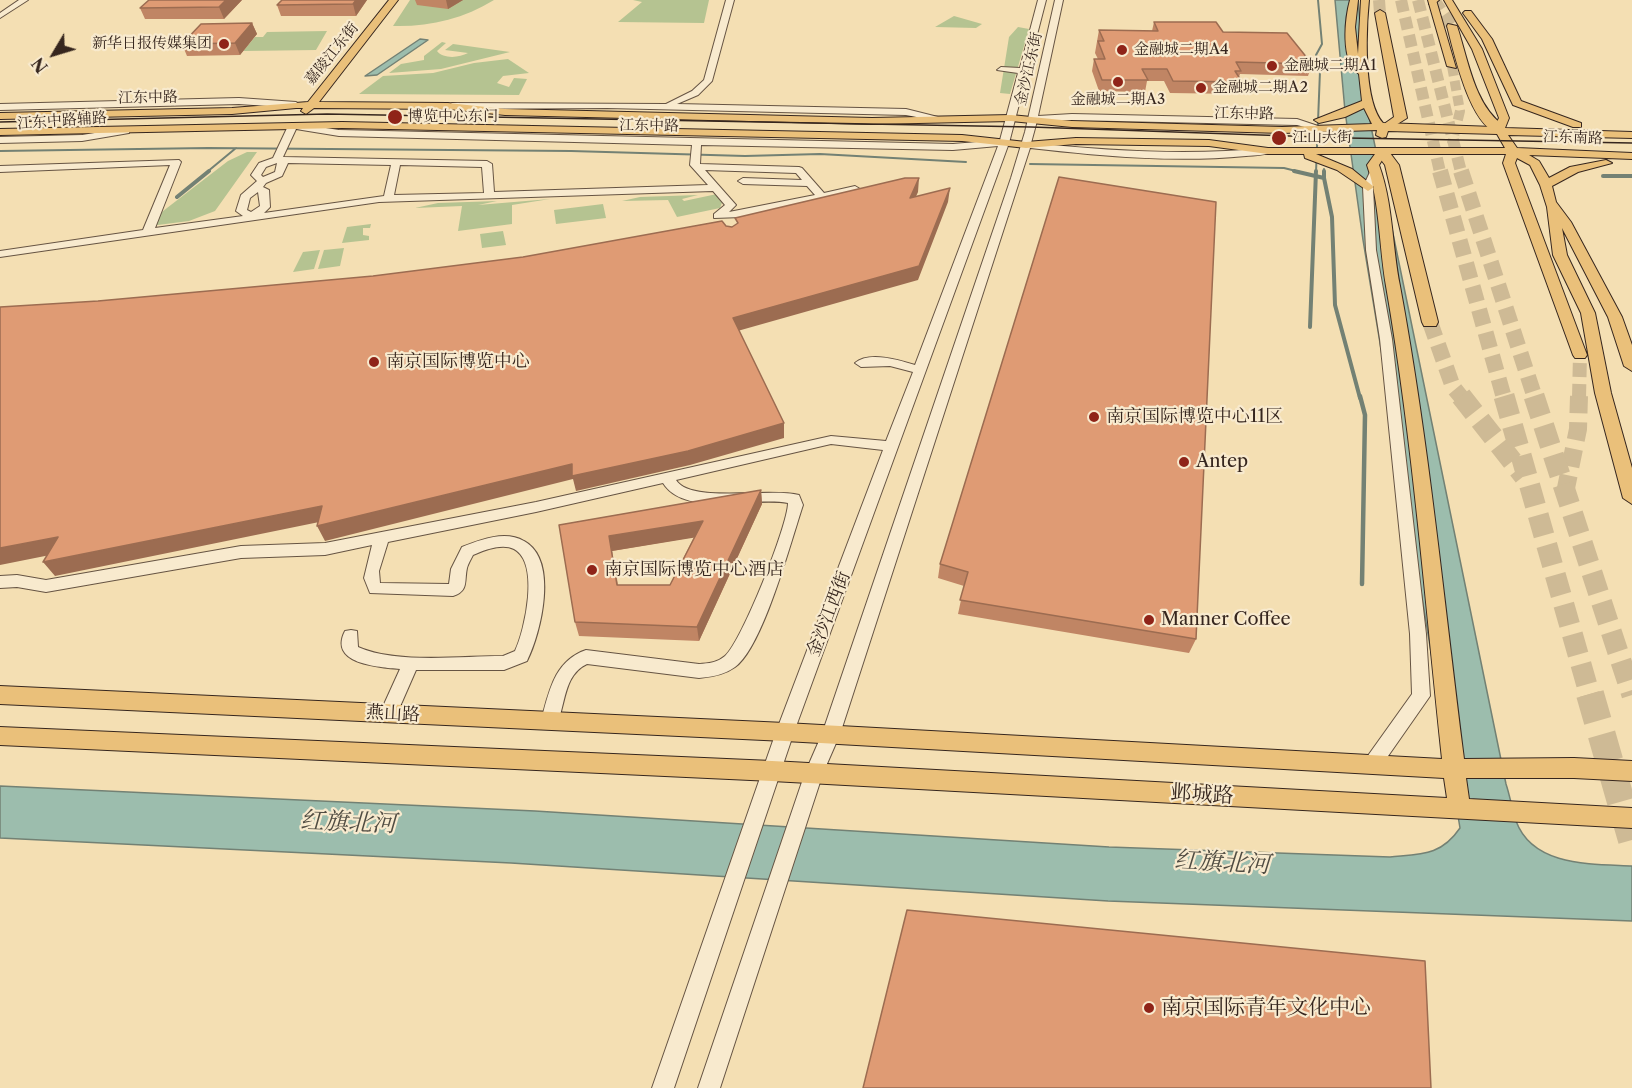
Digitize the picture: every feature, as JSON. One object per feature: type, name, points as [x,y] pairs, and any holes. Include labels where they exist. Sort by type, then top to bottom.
[{"type":"highway","points":[[1386,0],[1400,59]]},
{"type":"highway","points":[[1380,13],[1401,118],[1383,129]]},
{"type":"highway","points":[[1452,26],[1470,85],[1484,118],[1499,129]]},
{"type":"highway","points":[[1382,152],[1392,165],[1430,322]]},
{"type":"main road","name":"嘉陵江东街","points":[[293,126],[394,0]]},
{"type":"main road","points":[[1354,0],[1349,20],[1350,37],[1353,57],[1365,81]]},
{"type":"main road","points":[[1365,0],[1362,13],[1365,81],[1373,118],[1383,129],[1382,152],[1373,165],[1371,180]]},
{"type":"main road","points":[[1448,0],[1477,49],[1504,118],[1499,129],[1513,151],[1535,164],[1546,185],[1560,255],[1588,313],[1603,393],[1632,498]]},
{"type":"main road","points":[[1459,0],[1487,39],[1517,103],[1556,119],[1629,135]]},
{"type":"main road","points":[[1433,1],[1452,66]]},
{"type":"main road","points":[[1297,122],[1341,115],[1368,102]]},
{"type":"main road","name":"江东中路","points":[[0,116],[232,111],[296,105],[448,106],[505,112],[872,121],[1011,118],[1072,124],[1282,130],[1316,127],[1550,131]]},
{"type":"main road","name":"江东中路","points":[[0,132],[342,125],[962,138],[1026,145],[1076,141],[1209,143],[1268,151],[1382,152]]},
{"type":"main road","name":"江东南路","points":[[1550,131],[1629,135]]},
{"type":"main road","points":[[1293,151],[1342,167],[1371,180],[1381,188],[1387,253],[1403,342],[1441,639],[1459,809]]},
{"type":"main road","points":[[1513,151],[1509,164],[1580,355]]},
{"type":"main road","name":"江东南路","points":[[1382,152],[1513,151],[1632,157]]},
{"type":"main road","points":[[1546,185],[1574,169],[1632,157]]},
{"type":"main road","points":[[1550,201],[1565,222],[1615,317],[1632,366]]},
{"type":"main road","name":"燕山路","points":[[0,695],[785,732]]},
{"type":"main road","points":[[785,732],[1373,762],[1453,769],[1574,768],[1632,771]]},
{"type":"main road","points":[[0,736],[772,771]]},
{"type":"main road","name":"邺城路","points":[[772,771],[1632,818]]},
{"type":"street","points":[[0,16],[24,0]]},
{"type":"street","points":[[730,0],[708,81],[712,95],[726,106],[739,109]]},
{"type":"street","name":"金沙江东街","points":[[1004,144],[1041,0]]},
{"type":"street","name":"金沙江东街","points":[[1026,145],[1060,19],[1059,0]]},
{"type":"street","points":[[1001,70],[1023,71]]},
{"type":"street","points":[[659,107],[686,99],[708,81]]},
{"type":"street","name":"江东中路","points":[[0,107],[239,102],[296,105]]},
{"type":"street","name":"江东中路","points":[[448,106],[536,104],[906,112],[937,118]]},
{"type":"street","points":[[1032,119],[1072,117],[1297,122],[1316,127]]},
{"type":"street","points":[[277,160],[293,126]]},
{"type":"street","name":"江东中路","points":[[293,126],[339,133],[953,147],[1004,144]]},
{"type":"street","name":"江东中路辅路","points":[[0,140],[81,138],[126,131]]},
{"type":"street","points":[[697,142],[697,167],[731,205],[718,216]]},
{"type":"street","name":"金沙江西街","points":[[663,1088],[785,732],[1004,144]]},
{"type":"street","name":"金沙江西街","points":[[709,1088],[814,773],[831,734],[1026,145]]},
{"type":"street","points":[[252,216],[241,210],[245,197],[259,185],[279,174],[284,162],[277,160]]},
{"type":"street","points":[[252,216],[265,207],[264,190],[259,185],[256,175],[261,165],[277,160],[487,164],[489,195]]},
{"type":"street","points":[[0,169],[176,162],[148,232]]},
{"type":"street","points":[[388,199],[396,163]]},
{"type":"street","points":[[697,167],[799,170],[821,196]]},
{"type":"street","points":[[1371,180],[1371,250],[1386,339],[1418,634],[1421,696],[1373,762]]},
{"type":"street","points":[[744,182],[809,183]]},
{"type":"street","points":[[0,254],[252,216],[388,199],[714,188]]},
{"type":"street","points":[[718,216],[742,214],[855,189]]},
{"type":"street","points":[[718,216],[727,229]]},
{"type":"street","points":[[861,363],[890,362],[921,370]]},
{"type":"street","points":[[0,582],[17,581],[46,586],[241,552],[325,549],[667,478],[831,440],[892,446]]},
{"type":"street","points":[[550,721],[566,670],[577,659],[586,657],[706,671],[724,666],[742,647],[796,505],[794,499],[784,495],[692,497],[676,491],[667,478]]},
{"type":"street","points":[[683,505],[717,498]]},
{"type":"street","points":[[351,636],[350,650],[381,662],[504,663],[521,656],[533,631],[536,600],[533,567],[528,551],[518,544],[505,542],[485,544],[467,551],[463,556],[459,584],[453,590],[376,589],[371,582],[371,575],[382,538]]},
{"type":"street","points":[[389,713],[411,662]]},
{"type":"green space","points":[[410,0],[494,0],[458,17],[420,25],[393,26]]},
{"type":"green space","points":[[633,0],[709,0],[704,23],[618,22],[642,2]]},
{"type":"green space","points":[[954,16],[982,24],[976,28],[935,27]]},
{"type":"green space","points":[[1018,27],[1029,29],[1010,94],[1000,93],[1009,37]]},
{"type":"green space","points":[[327,31],[316,50],[243,51],[255,37],[263,37],[267,32]]},
{"type":"green space","points":[[442,42],[446,43],[437,51],[447,56],[456,57],[468,53],[445,50],[453,44],[510,52],[441,69],[389,73],[401,64],[424,60],[424,56]]},
{"type":"green space","points":[[508,59],[529,73],[503,76],[497,83],[509,87],[514,78],[527,79],[519,95],[359,94],[383,76],[433,73],[474,63]]},
{"type":"green space","points":[[247,152],[257,152],[215,211],[189,221],[150,226],[154,218],[228,161]]},
{"type":"green space","points":[[717,194],[723,200],[720,208],[677,217],[668,200],[622,201],[640,197],[698,195],[682,199],[684,201]]},
{"type":"green space","points":[[550,199],[512,205],[512,224],[458,231],[462,206],[415,208],[438,203],[497,201],[478,205]]},
{"type":"green space","points":[[603,204],[606,218],[556,224],[554,210]]},
{"type":"green space","points":[[371,224],[370,228],[363,228],[363,235],[369,236],[369,240],[342,243],[347,227]]},
{"type":"green space","points":[[503,231],[506,245],[482,248],[480,234]]},
{"type":"green space","points":[[344,248],[340,266],[318,269],[324,250]]},
{"type":"green space","points":[[320,250],[314,269],[293,272],[303,252]]},
{"type":"water","name":"红旗北河","points":[[1335,0],[1358,0],[1368,112],[1506,784],[1516,821],[1524,836],[1536,847],[1550,855],[1582,863],[1632,866],[1632,921],[1108,901],[511,863],[0,838],[0,786],[535,811],[1109,847],[1390,857],[1438,849],[1460,828],[1363,240],[1345,111]]},
{"type":"water","points":[[420,39],[428,40],[377,75],[365,76]]},
{"type":"building","points":[[149,0],[226,0],[219,7],[140,8]]},
{"type":"building","points":[[282,0],[356,0],[353,4],[277,5]]},
{"type":"building","points":[[1154,22],[1216,22],[1223,32],[1287,33],[1312,64],[1236,62],[1241,71],[1235,71],[1242,82],[1173,81],[1167,69],[1142,69],[1148,80],[1102,80],[1094,59],[1105,59],[1098,41],[1104,41],[1099,30],[1158,31]]},
{"type":"building","points":[[252,23],[235,43],[182,44],[201,24]]},
{"type":"building","name":"南京国际博览中心11区","points":[[1059,177],[1216,202],[1196,639],[960,600],[968,572],[940,564]]},
{"type":"building","name":"南京国际博览中心","points":[[905,178],[919,178],[910,198],[950,188],[919,266],[733,318],[784,423],[688,451],[572,476],[572,464],[317,526],[322,506],[43,562],[58,537],[0,548],[0,307],[98,301],[373,276],[523,257],[722,221],[726,226],[732,227],[738,223],[735,218]]},
{"type":"building","name":"南京国际博览中心酒店","points":[[761,490],[697,627],[575,622],[559,525]],"holes":[[[703,521],[670,585],[617,585],[609,536]]]},
{"type":"building","name":"南京国际青年文化中心","points":[[907,910],[1425,961],[1431,1088],[863,1088]]},
{"type":"waterway","points":[[1316,172],[1320,71],[1316,55],[1322,44],[1318,0]]},
{"type":"waterway","points":[[0,151],[236,148]]},
{"type":"waterway","points":[[207,172],[236,148]]},
{"type":"waterway","points":[[236,148],[571,151],[745,156],[820,154],[966,162]]},
{"type":"waterway","points":[[1030,164],[1284,168],[1300,172]]},
{"type":"waterway","points":[[1324,169],[1324,178]]},
{"type":"waterway","points":[[177,197],[209,171]]},
{"type":"waterway","points":[[1294,171],[1316,176]]},
{"type":"waterway","points":[[1316,171],[1316,176]]},
{"type":"waterway","points":[[1310,327],[1316,176]]},
{"type":"waterway","points":[[1316,176],[1324,178]]},
{"type":"waterway","points":[[1603,176],[1632,176]]},
{"type":"waterway","points":[[1324,178],[1332,217],[1335,305],[1360,398]]},
{"type":"waterway","points":[[1360,396],[1365,415],[1362,584]]},
{"type":"tunnel","points":[[1379,0],[1380,13]]},
{"type":"tunnel","points":[[1401,0],[1440,172]]},
{"type":"tunnel","points":[[1418,0],[1461,172]]},
{"type":"tunnel","points":[[1434,0],[1452,26]]},
{"type":"tunnel","points":[[1452,66],[1460,111],[1452,144]]},
{"type":"tunnel","points":[[1440,171],[1504,398]]},
{"type":"tunnel","points":[[1461,171],[1535,398]]},
{"type":"tunnel","points":[[1430,322],[1453,387],[1462,398]]},
{"type":"tunnel","points":[[1579,398],[1580,355]]},
{"type":"tunnel","points":[[1461,396],[1524,476]]},
{"type":"tunnel","points":[[1504,396],[1590,696]]},
{"type":"tunnel","points":[[1534,396],[1632,695]]},
{"type":"tunnel","points":[[1565,493],[1578,429],[1579,396]]},
{"type":"tunnel","points":[[1590,694],[1632,840]]},
{"type":"tram line","points":[[0,122],[327,114],[1031,127],[1347,138],[1632,143]]},
{"type":"place","name":"新华日报传媒集团","points":[[224,44]]},
{"type":"place","name":"金融城二期A4","points":[[1122,50]]},
{"type":"place","name":"金融城二期A1","points":[[1272,66]]},
{"type":"place","name":"金融城二期A3","points":[[1118,82]]},
{"type":"place","name":"金融城二期A2","points":[[1201,88]]},
{"type":"place","name":"博览中心东门","points":[[395,117]]},
{"type":"place","name":"江山大街","points":[[1279,138]]},
{"type":"place","name":"南京国际博览中心","points":[[374,362]]},
{"type":"place","name":"南京国际博览中心11区","points":[[1094,417]]},
{"type":"place","name":"Antep","points":[[1184,462]]},
{"type":"place","name":"南京国际博览中心酒店","points":[[592,570]]},
{"type":"place","name":"Manner Coffee","points":[[1149,620]]},
{"type":"place","name":"南京国际青年文化中心","points":[[1149,1008]]}]
